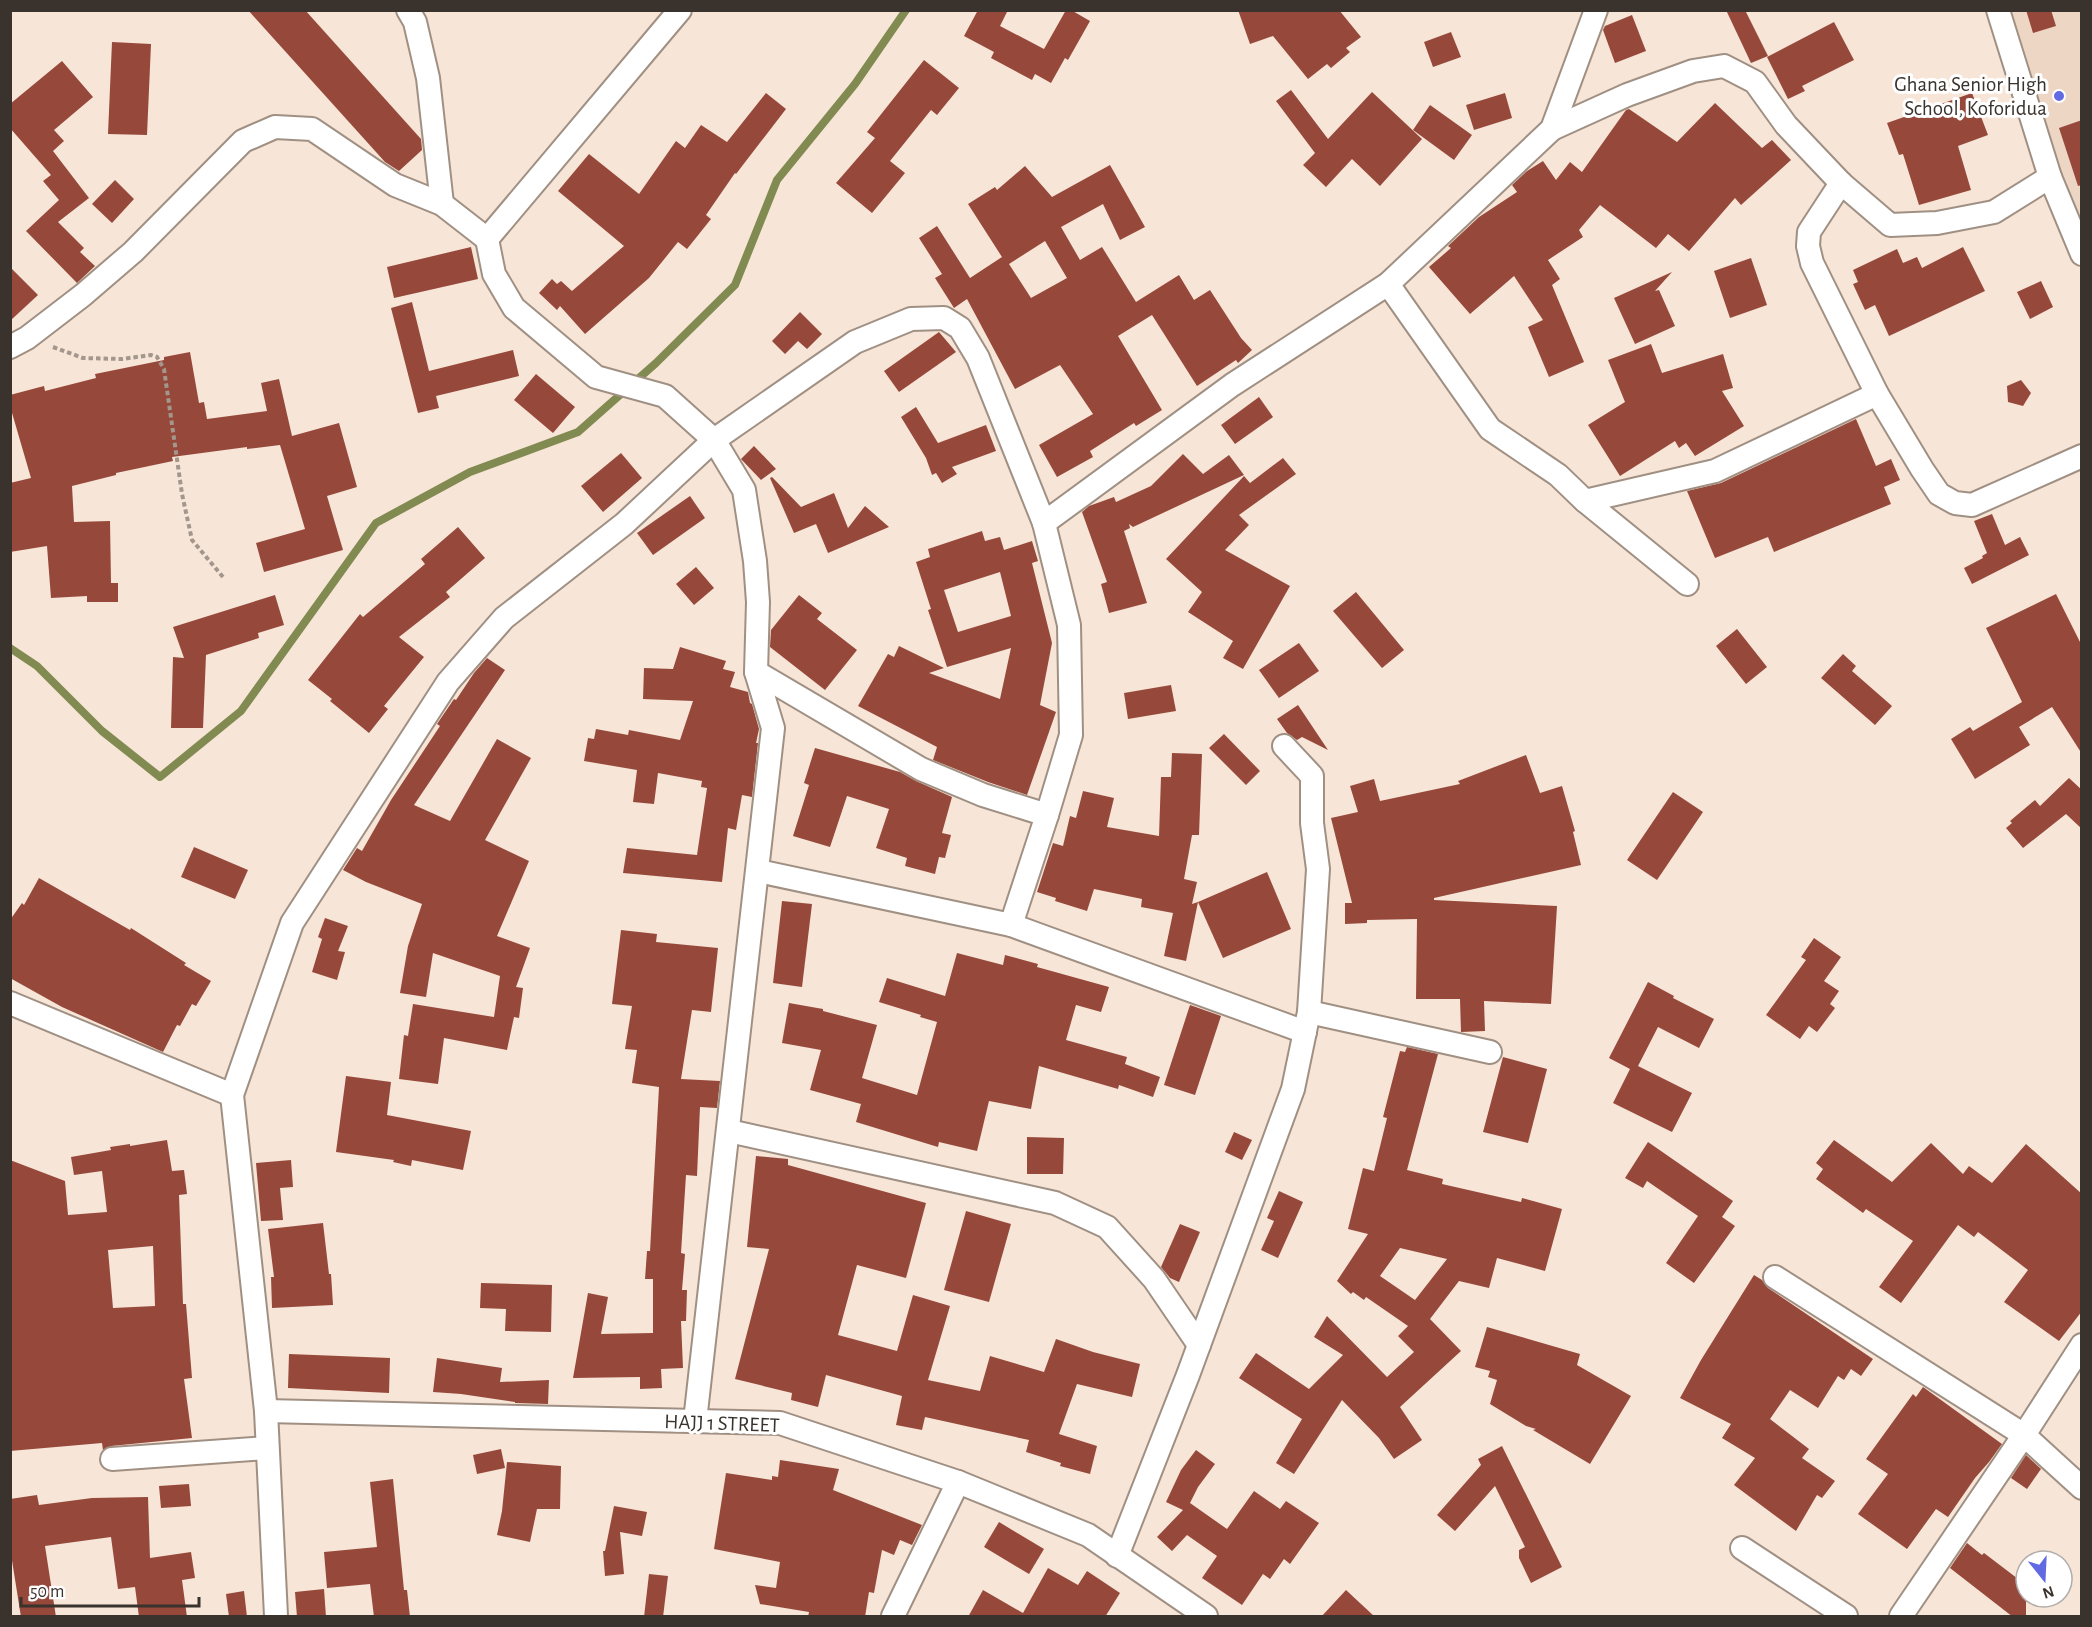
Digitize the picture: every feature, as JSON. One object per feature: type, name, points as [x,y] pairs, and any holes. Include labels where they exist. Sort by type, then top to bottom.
[{"type":"street","points":[[408,10],[415,22],[428,78],[442,204]]},
{"type":"street","points":[[487,239],[680,10]]},
{"type":"street","points":[[1552,129],[1596,10]]},
{"type":"street","points":[[1998,10],[2050,177],[2082,254]]},
{"type":"street","points":[[1044,523],[1232,385],[1388,284],[1552,129],[1627,95],[1693,71],[1724,66],[1755,82],[1786,125],[1840,183],[1890,225],[1937,223],[1994,212],[2050,177]]},
{"type":"street","points":[[19,343],[83,295],[134,252],[243,141],[275,127],[312,129],[394,185],[442,204],[487,239],[494,274],[514,308],[596,377],[665,396],[714,440],[744,490],[755,561],[758,602],[756,672],[773,728],[695,1422]]},
{"type":"street","points":[[1840,183],[1809,232],[1808,246],[1812,263],[1877,394],[1939,494],[1955,503],[1972,505],[2082,456]]},
{"type":"street","points":[[1388,284],[1490,429],[1558,475],[1585,501],[1687,584]]},
{"type":"street","points":[[276,1617],[266,1411],[232,1095],[292,923],[448,682],[504,618],[624,524],[714,440],[855,342],[911,319],[944,318],[960,328],[978,358],[1044,523],[1069,625],[1071,735],[1011,925]]},
{"type":"street","points":[[1585,501],[1715,471],[1877,394]]},
{"type":"street","points":[[756,672],[921,769],[983,795],[1047,815]]},
{"type":"street","points":[[1117,1556],[1199,1345],[1293,1089],[1307,1022],[1318,869],[1312,823],[1312,776],[1284,746]]},
{"type":"street","points":[[758,871],[1011,925],[1307,1022],[1490,1052]]},
{"type":"street","points":[[10,1003],[232,1095]]},
{"type":"street","points":[[729,1131],[1055,1203],[1107,1227],[1154,1280],[1199,1345]]},
{"type":"street","points":[[1775,1277],[2024,1435],[2082,1488]]},
{"type":"street","points":[[1901,1617],[2082,1346]]},
{"type":"street","name":"HAJJ 1 STREET","points":[[266,1411],[780,1423],[958,1482],[1088,1535],[1206,1617]]},
{"type":"street","points":[[112,1459],[267,1448]]},
{"type":"street","points":[[892,1617],[958,1482]]},
{"type":"street","points":[[1742,1548],[1846,1617]]},
{"type":"path","points":[[19,343],[83,358],[122,359],[151,355],[157,357],[164,369],[182,494],[192,540],[223,576]]},
{"type":"shaded area","name":"Ghana Senior High School, Koforidua","points":[[2008,11],[2081,11],[2081,226],[2065,182]]},
{"type":"building","points":[[248,10],[305,10],[421,139],[422,150],[399,171],[385,162]]},
{"type":"building","points":[[978,10],[1008,10],[1000,26],[1044,49],[1066,10],[1071,10],[1090,21],[1068,60],[1065,58],[1051,83],[1035,74],[1032,80],[991,58],[994,52],[964,36]]},
{"type":"building","points":[[1238,10],[1339,10],[1361,37],[1346,48],[1350,52],[1331,68],[1327,64],[1308,79],[1273,36],[1250,44]]},
{"type":"building","points":[[1726,10],[1745,10],[1768,56],[1751,63]]},
{"type":"building","points":[[2026,10],[2051,10],[2056,26],[2033,33]]},
{"type":"building","points":[[1632,15],[1646,51],[1615,63],[1603,30],[1605,26]]},
{"type":"building","points":[[1834,22],[1854,60],[1802,86],[1805,91],[1788,99],[1767,57]]},
{"type":"building","points":[[1451,32],[1461,57],[1433,67],[1424,42]]},
{"type":"building","points":[[112,42],[151,44],[147,135],[108,134]]},
{"type":"building","points":[[924,60],[959,88],[937,115],[931,110],[890,161],[905,173],[872,213],[836,183],[875,138],[867,132]]},
{"type":"building","points":[[62,61],[93,97],[54,130],[64,141],[53,151],[89,198],[58,222],[84,248],[80,252],[95,266],[77,283],[26,231],[59,200],[43,181],[51,175],[10,128],[10,104]]},
{"type":"building","points":[[1291,90],[1328,139],[1372,92],[1422,139],[1380,186],[1352,159],[1326,187],[1303,165],[1315,153],[1276,101]]},
{"type":"building","points":[[766,93],[786,109],[735,173],[706,215],[711,219],[687,249],[678,242],[649,278],[585,334],[560,306],[557,310],[539,293],[552,279],[557,284],[561,281],[572,291],[624,246],[558,191],[589,154],[639,194],[676,141],[685,148],[701,125],[727,142]]},
{"type":"building","points":[[1505,93],[1512,118],[1474,130],[1466,105]]},
{"type":"building","points":[[1972,93],[1988,135],[1958,146],[1971,190],[1919,205],[1903,154],[1899,155],[1887,123]]},
{"type":"building","points":[[1715,103],[1762,148],[1772,140],[1791,160],[1741,205],[1735,198],[1689,251],[1668,234],[1656,248],[1600,205],[1579,230],[1583,237],[1548,260],[1560,279],[1552,285],[1584,362],[1549,377],[1528,327],[1543,320],[1514,276],[1470,314],[1429,267],[1451,248],[1448,246],[1479,217],[1517,192],[1512,185],[1527,171],[1543,161],[1556,180],[1570,162],[1582,172],[1626,110],[1629,109],[1677,142]]},
{"type":"building","points":[[1430,105],[1472,135],[1454,160],[1413,130]]},
{"type":"building","points":[[2082,120],[2082,185],[2078,186],[2059,128]]},
{"type":"building","points":[[1110,165],[1145,227],[1120,240],[1103,204],[1061,227],[1080,260],[1102,247],[1136,302],[1179,275],[1194,300],[1210,290],[1241,338],[1252,350],[1238,363],[1236,360],[1197,386],[1152,315],[1118,336],[1162,410],[1136,426],[1134,423],[1090,451],[1093,457],[1057,477],[1039,445],[1093,414],[1060,365],[1015,389],[967,299],[954,308],[935,278],[942,274],[919,238],[937,226],[970,278],[1002,257],[968,204],[995,187],[997,190],[1025,166],[1052,197]],"holes":[[[1045,241],[1067,278],[1031,298],[1009,264]]]},
{"type":"building","points":[[115,180],[134,199],[112,223],[92,204]]},
{"type":"building","points":[[471,247],[478,279],[394,298],[387,267]]},
{"type":"building","points":[[1963,247],[1985,291],[1889,336],[1875,305],[1865,310],[1853,284],[1858,282],[1853,270],[1897,249],[1903,263],[1917,257],[1922,268]]},
{"type":"building","points":[[1751,258],[1767,305],[1730,318],[1714,271]]},
{"type":"building","points":[[10,267],[38,295],[10,321]]},
{"type":"building","points":[[1672,272],[1655,291],[1659,290],[1675,326],[1635,344],[1614,298]]},
{"type":"building","points":[[2041,281],[2053,307],[2030,319],[2017,292]]},
{"type":"building","points":[[412,302],[429,371],[513,350],[519,376],[436,396],[439,408],[418,413],[391,308]]},
{"type":"building","points":[[800,312],[822,334],[807,349],[798,341],[785,354],[772,341]]},
{"type":"building","points":[[939,332],[956,352],[899,392],[884,371]]},
{"type":"building","points":[[1651,344],[1662,373],[1723,354],[1733,388],[1722,391],[1744,426],[1695,456],[1686,443],[1679,448],[1675,441],[1620,476],[1588,425],[1625,402],[1608,360]]},
{"type":"building","points":[[190,352],[199,403],[204,402],[207,419],[267,411],[261,383],[279,379],[292,436],[339,423],[357,487],[327,496],[343,550],[264,572],[256,543],[305,529],[280,445],[172,457],[173,461],[116,473],[116,475],[72,486],[74,522],[110,521],[111,583],[118,583],[118,602],[87,602],[87,596],[51,598],[47,546],[10,552],[10,483],[31,478],[10,406],[10,395],[44,386],[45,391],[96,378],[95,374],[164,360],[164,357]]},
{"type":"building","points":[[536,374],[575,407],[553,433],[514,400]]},
{"type":"building","points":[[2021,380],[2031,393],[2023,406],[2008,402],[2007,386]]},
{"type":"building","points":[[1259,397],[1273,417],[1235,444],[1221,425]]},
{"type":"building","points":[[916,407],[938,443],[986,425],[996,451],[952,467],[957,474],[942,483],[936,473],[932,475],[926,458],[901,417]]},
{"type":"building","points":[[1856,419],[1876,466],[1891,459],[1900,480],[1884,487],[1891,504],[1774,552],[1768,537],[1715,558],[1687,491],[1721,483]]},
{"type":"building","points":[[754,446],[776,469],[761,480],[741,459]]},
{"type":"building","points":[[621,453],[642,478],[603,512],[581,486]]},
{"type":"building","points":[[1183,454],[1203,474],[1229,455],[1244,475],[1133,527],[1129,524],[1130,528],[1124,531],[1147,603],[1109,613],[1101,584],[1107,582],[1082,512],[1089,506],[1114,497],[1116,502],[1151,486]]},
{"type":"building","points":[[1283,458],[1296,474],[1239,515],[1249,525],[1225,550],[1290,586],[1243,669],[1223,658],[1233,641],[1188,612],[1202,592],[1166,559],[1244,476],[1250,483]]},
{"type":"building","points":[[772,477],[801,507],[834,493],[848,528],[865,506],[889,527],[828,553],[816,524],[794,533],[770,478]]},
{"type":"building","points":[[690,496],[705,518],[653,555],[637,533]]},
{"type":"building","points":[[1992,514],[2005,545],[2020,537],[2029,555],[1972,584],[1964,568],[1983,558],[1982,556],[1987,553],[1974,521]]},
{"type":"building","points":[[458,527],[485,558],[446,592],[450,597],[399,637],[424,657],[384,706],[388,709],[369,733],[308,680],[360,614],[363,617],[425,564],[421,559]]},
{"type":"building","points":[[982,531],[985,541],[1000,537],[1004,550],[1032,541],[1038,561],[1032,563],[1052,643],[1040,705],[1056,712],[1027,795],[933,760],[937,747],[858,706],[888,654],[894,657],[899,646],[944,668],[929,673],[1000,699],[1011,648],[947,667],[928,610],[931,609],[916,562],[930,557],[928,549]],"holes":[[[1000,572],[1011,616],[958,632],[944,590]]]},
{"type":"building","points":[[696,567],[714,588],[694,605],[676,584]]},
{"type":"building","points":[[1356,592],[1404,650],[1382,668],[1333,611]]},
{"type":"building","points":[[2056,594],[2082,646],[2082,754],[2052,707],[2019,727],[2030,745],[1975,779],[1951,739],[1970,727],[1973,731],[2022,702],[1986,628]]},
{"type":"building","points":[[275,595],[284,625],[258,633],[259,638],[206,655],[203,728],[171,728],[173,657],[184,658],[173,627]]},
{"type":"building","points":[[799,595],[822,613],[817,619],[857,650],[825,690],[770,647],[771,630]]},
{"type":"building","points":[[1737,629],[1767,667],[1746,684],[1716,646]]},
{"type":"building","points":[[1299,643],[1319,671],[1279,698],[1259,670]]},
{"type":"building","points":[[680,647],[726,661],[723,669],[735,672],[730,687],[748,692],[759,729],[752,797],[742,795],[736,830],[728,828],[722,882],[623,873],[627,848],[697,855],[707,788],[701,787],[702,781],[658,773],[654,804],[633,802],[637,770],[584,761],[588,738],[594,739],[596,729],[628,735],[629,730],[680,740],[693,701],[643,699],[644,668],[673,669]]},
{"type":"building","points":[[1843,654],[1856,666],[1852,671],[1892,706],[1875,725],[1821,678]]},
{"type":"building","points":[[487,658],[505,670],[414,805],[450,821],[497,739],[531,758],[485,840],[529,861],[497,936],[530,948],[516,987],[523,988],[519,1018],[514,1017],[507,1050],[444,1038],[438,1084],[399,1079],[404,1035],[408,1036],[413,1004],[494,1017],[500,976],[433,953],[426,997],[400,993],[408,946],[422,904],[366,882],[343,870],[357,848],[362,851],[391,800],[440,726],[437,724]]},
{"type":"building","points":[[1171,685],[1176,711],[1128,719],[1124,693]]},
{"type":"building","points":[[1298,705],[1328,750],[1302,737],[1297,740],[1287,733],[1277,719]]},
{"type":"building","points":[[1224,734],[1260,771],[1246,785],[1209,748]]},
{"type":"building","points":[[815,748],[900,772],[952,797],[942,833],[951,835],[945,858],[939,857],[935,874],[905,866],[907,858],[876,848],[889,809],[847,796],[830,847],[793,836],[809,785],[804,783]]},
{"type":"building","points":[[1172,753],[1202,754],[1199,835],[1192,835],[1184,879],[1197,882],[1192,904],[1198,902],[1186,961],[1164,956],[1173,913],[1141,907],[1142,899],[1094,889],[1087,911],[1055,901],[1056,898],[1037,892],[1053,843],[1063,846],[1070,816],[1076,818],[1083,791],[1114,798],[1107,827],[1159,836],[1161,777],[1171,777]]},
{"type":"building","points":[[1526,755],[1540,793],[1562,786],[1575,831],[1573,832],[1581,865],[1434,898],[1434,900],[1557,906],[1551,1004],[1484,1001],[1485,1031],[1461,1032],[1460,999],[1416,999],[1417,919],[1367,920],[1367,923],[1345,924],[1345,903],[1352,903],[1331,818],[1358,812],[1350,786],[1374,779],[1380,801],[1460,784],[1458,781]]},
{"type":"building","points":[[2069,778],[2082,790],[2082,829],[2066,814],[2023,848],[2006,828],[2012,823],[2010,821],[2035,800],[2040,806]]},
{"type":"building","points":[[1673,792],[1703,812],[1657,880],[1627,860]]},
{"type":"building","points":[[194,847],[248,870],[235,899],[181,877]]},
{"type":"building","points":[[1267,872],[1291,929],[1223,958],[1198,902]]},
{"type":"building","points":[[39,878],[130,930],[131,928],[211,981],[196,1006],[192,1004],[180,1026],[177,1025],[163,1052],[62,1007],[10,978],[10,920],[22,903],[24,905]]},
{"type":"building","points":[[782,901],[812,904],[802,987],[773,983]]},
{"type":"building","points":[[325,918],[348,926],[338,951],[345,952],[337,980],[312,972],[322,939],[318,937]]},
{"type":"building","points":[[621,930],[657,934],[656,942],[718,948],[711,1012],[692,1010],[681,1079],[720,1081],[717,1108],[700,1107],[697,1176],[686,1175],[681,1253],[685,1254],[682,1290],[687,1290],[686,1321],[681,1321],[683,1368],[661,1369],[662,1388],[640,1389],[640,1377],[573,1378],[588,1293],[608,1297],[601,1334],[653,1333],[653,1279],[645,1279],[647,1251],[650,1251],[659,1087],[632,1083],[637,1050],[625,1049],[632,1006],[612,1004]]},
{"type":"building","points":[[1814,938],[1841,957],[1824,981],[1839,991],[1830,1004],[1835,1008],[1817,1032],[1809,1026],[1800,1039],[1766,1015],[1806,960],[1801,957]]},
{"type":"building","points":[[957,953],[1003,965],[1005,955],[1038,964],[1037,967],[1109,987],[1101,1012],[1076,1005],[1066,1040],[1127,1057],[1125,1064],[1160,1077],[1153,1097],[1119,1085],[1118,1089],[1039,1066],[1031,1109],[989,1101],[977,1151],[939,1142],[938,1147],[856,1122],[861,1104],[810,1090],[821,1050],[782,1043],[789,1003],[823,1009],[823,1011],[877,1025],[862,1078],[917,1095],[937,1022],[879,1002],[887,978],[945,996]]},
{"type":"building","points":[[1648,982],[1714,1019],[1699,1048],[1658,1027],[1638,1066],[1692,1093],[1672,1132],[1613,1103],[1630,1069],[1609,1058]]},
{"type":"building","points":[[1190,1005],[1221,1016],[1195,1095],[1164,1085]]},
{"type":"building","points":[[1407,1047],[1438,1054],[1407,1170],[1443,1179],[1442,1184],[1521,1202],[1522,1198],[1562,1209],[1545,1271],[1497,1258],[1489,1288],[1459,1281],[1430,1319],[1461,1351],[1400,1407],[1422,1440],[1394,1459],[1379,1438],[1342,1400],[1294,1474],[1276,1463],[1302,1419],[1239,1378],[1256,1353],[1309,1389],[1343,1355],[1314,1337],[1327,1316],[1387,1377],[1414,1352],[1398,1336],[1408,1326],[1366,1297],[1364,1300],[1353,1292],[1351,1294],[1337,1281],[1368,1234],[1348,1229],[1363,1168],[1374,1171],[1387,1118],[1383,1117],[1400,1051],[1405,1052]],"holes":[[[1400,1248],[1447,1259],[1415,1300],[1380,1276]]]},
{"type":"building","points":[[1503,1057],[1547,1069],[1528,1143],[1483,1132]]},
{"type":"building","points":[[346,1076],[391,1082],[387,1115],[471,1131],[463,1170],[412,1160],[411,1166],[393,1162],[394,1160],[336,1152]]},
{"type":"building","points":[[1234,1132],[1252,1140],[1242,1160],[1225,1152]]},
{"type":"building","points":[[1027,1137],[1064,1138],[1063,1174],[1027,1174]]},
{"type":"building","points":[[167,1140],[172,1171],[184,1170],[187,1194],[179,1195],[183,1304],[186,1304],[192,1378],[184,1379],[192,1438],[111,1446],[103,1450],[102,1443],[10,1451],[10,1160],[65,1181],[68,1215],[107,1212],[102,1171],[74,1175],[71,1157],[111,1150],[110,1147],[130,1144],[130,1146]],"holes":[[[153,1246],[155,1306],[113,1308],[108,1250]]]},
{"type":"building","points":[[1834,1140],[1892,1182],[1931,1143],[1963,1174],[1969,1166],[1992,1183],[2026,1144],[2082,1194],[2082,1311],[2059,1341],[2004,1302],[2028,1270],[1978,1232],[1974,1237],[1958,1225],[1901,1303],[1879,1287],[1913,1241],[1866,1209],[1863,1213],[1816,1179],[1823,1169],[1816,1163]]},
{"type":"building","points":[[1648,1142],[1733,1201],[1722,1217],[1735,1226],[1694,1283],[1666,1263],[1698,1216],[1647,1181],[1643,1188],[1625,1178]]},
{"type":"building","points":[[756,1156],[788,1159],[788,1165],[926,1203],[906,1278],[857,1265],[838,1335],[897,1351],[913,1295],[950,1306],[928,1380],[980,1391],[990,1356],[1044,1372],[1056,1339],[1093,1352],[1140,1364],[1132,1397],[1077,1384],[1059,1434],[1097,1446],[1090,1474],[1060,1466],[1061,1463],[1026,1452],[1029,1440],[925,1417],[922,1430],[896,1425],[902,1396],[826,1375],[818,1407],[791,1400],[792,1393],[735,1379],[769,1249],[747,1247]]},
{"type":"building","points":[[291,1160],[293,1187],[280,1188],[283,1220],[261,1221],[256,1163]]},
{"type":"building","points":[[1279,1191],[1303,1202],[1278,1258],[1261,1250],[1274,1221],[1267,1218]]},
{"type":"building","points":[[966,1211],[1011,1224],[989,1302],[944,1290]]},
{"type":"building","points":[[323,1223],[333,1305],[272,1308],[271,1277],[274,1277],[268,1229]]},
{"type":"building","points":[[1180,1224],[1200,1232],[1179,1282],[1170,1278],[1161,1267]]},
{"type":"building","points":[[1754,1275],[1768,1288],[1873,1359],[1861,1376],[1851,1369],[1844,1380],[1838,1376],[1818,1408],[1790,1390],[1770,1419],[1809,1449],[1802,1458],[1835,1481],[1822,1498],[1817,1495],[1796,1531],[1734,1485],[1755,1458],[1722,1438],[1731,1424],[1680,1398]]},
{"type":"building","points":[[481,1283],[552,1285],[551,1332],[505,1331],[506,1309],[480,1308]]},
{"type":"building","points":[[1487,1327],[1580,1354],[1577,1365],[1631,1396],[1590,1464],[1533,1430],[1536,1429],[1526,1426],[1490,1404],[1497,1380],[1488,1377],[1490,1371],[1475,1367]]},
{"type":"building","points":[[289,1354],[390,1358],[389,1393],[288,1388]]},
{"type":"building","points":[[437,1358],[502,1368],[500,1382],[549,1380],[548,1404],[515,1403],[433,1392]]},
{"type":"building","points":[[1923,1387],[2002,1444],[1948,1517],[1936,1509],[1907,1549],[1858,1514],[1888,1474],[1866,1459],[1913,1394],[1916,1397]]},
{"type":"building","points":[[1502,1446],[1562,1567],[1531,1583],[1519,1558],[1519,1550],[1525,1547],[1495,1486],[1455,1531],[1437,1515],[1481,1465],[1478,1459]]},
{"type":"building","points":[[501,1449],[505,1468],[477,1474],[473,1455]]},
{"type":"building","points":[[1196,1450],[1215,1464],[1198,1487],[1190,1503],[1227,1529],[1254,1491],[1280,1509],[1286,1501],[1319,1523],[1290,1564],[1284,1559],[1270,1579],[1263,1574],[1242,1605],[1202,1578],[1217,1556],[1187,1535],[1172,1551],[1157,1537],[1183,1510],[1166,1502],[1181,1470]]},
{"type":"building","points":[[2026,1455],[2041,1469],[2027,1489],[2011,1478]]},
{"type":"building","points":[[780,1460],[839,1469],[833,1490],[922,1525],[912,1545],[900,1540],[894,1555],[882,1550],[874,1593],[869,1592],[865,1617],[808,1617],[809,1612],[760,1604],[755,1585],[776,1588],[780,1562],[714,1549],[726,1473],[772,1480],[772,1476],[778,1477]]},
{"type":"building","points":[[507,1462],[561,1466],[560,1509],[537,1509],[530,1542],[497,1535]]},
{"type":"building","points":[[393,1479],[404,1590],[407,1590],[410,1617],[374,1617],[370,1584],[327,1588],[324,1552],[377,1547],[370,1482]]},
{"type":"building","points":[[189,1484],[191,1506],[161,1508],[159,1486]]},
{"type":"building","points":[[37,1495],[39,1505],[92,1498],[148,1497],[150,1558],[191,1552],[195,1578],[182,1580],[187,1617],[139,1617],[135,1587],[118,1589],[111,1537],[45,1546],[56,1617],[21,1617],[10,1548],[10,1499]]},
{"type":"building","points":[[614,1506],[647,1512],[642,1536],[620,1532],[624,1574],[605,1576],[603,1551],[605,1551]]},
{"type":"building","points":[[999,1522],[1044,1549],[1029,1574],[984,1547]]},
{"type":"building","points":[[1967,1543],[1982,1555],[1984,1553],[2014,1576],[2014,1609],[2026,1609],[2026,1617],[2013,1617],[1950,1568]]},
{"type":"building","points":[[1048,1568],[1078,1585],[1087,1571],[1120,1593],[1105,1617],[968,1617],[983,1590],[1023,1613]]},
{"type":"building","points":[[649,1574],[668,1576],[663,1617],[644,1617]]},
{"type":"building","points":[[324,1589],[326,1617],[297,1617],[295,1592]]},
{"type":"building","points":[[1346,1590],[1375,1617],[1321,1617]]},
{"type":"building","points":[[244,1591],[247,1617],[229,1617],[226,1594]]},
{"type":"waterway","points":[[10,648],[37,666],[102,731],[160,777],[241,711],[376,523],[470,472],[578,432],[656,363],[735,285],[777,180],[855,84],[906,10]]},
{"type":"place","name":"Ghana Senior High School, Koforidua","points":[[2059,96]]}]
